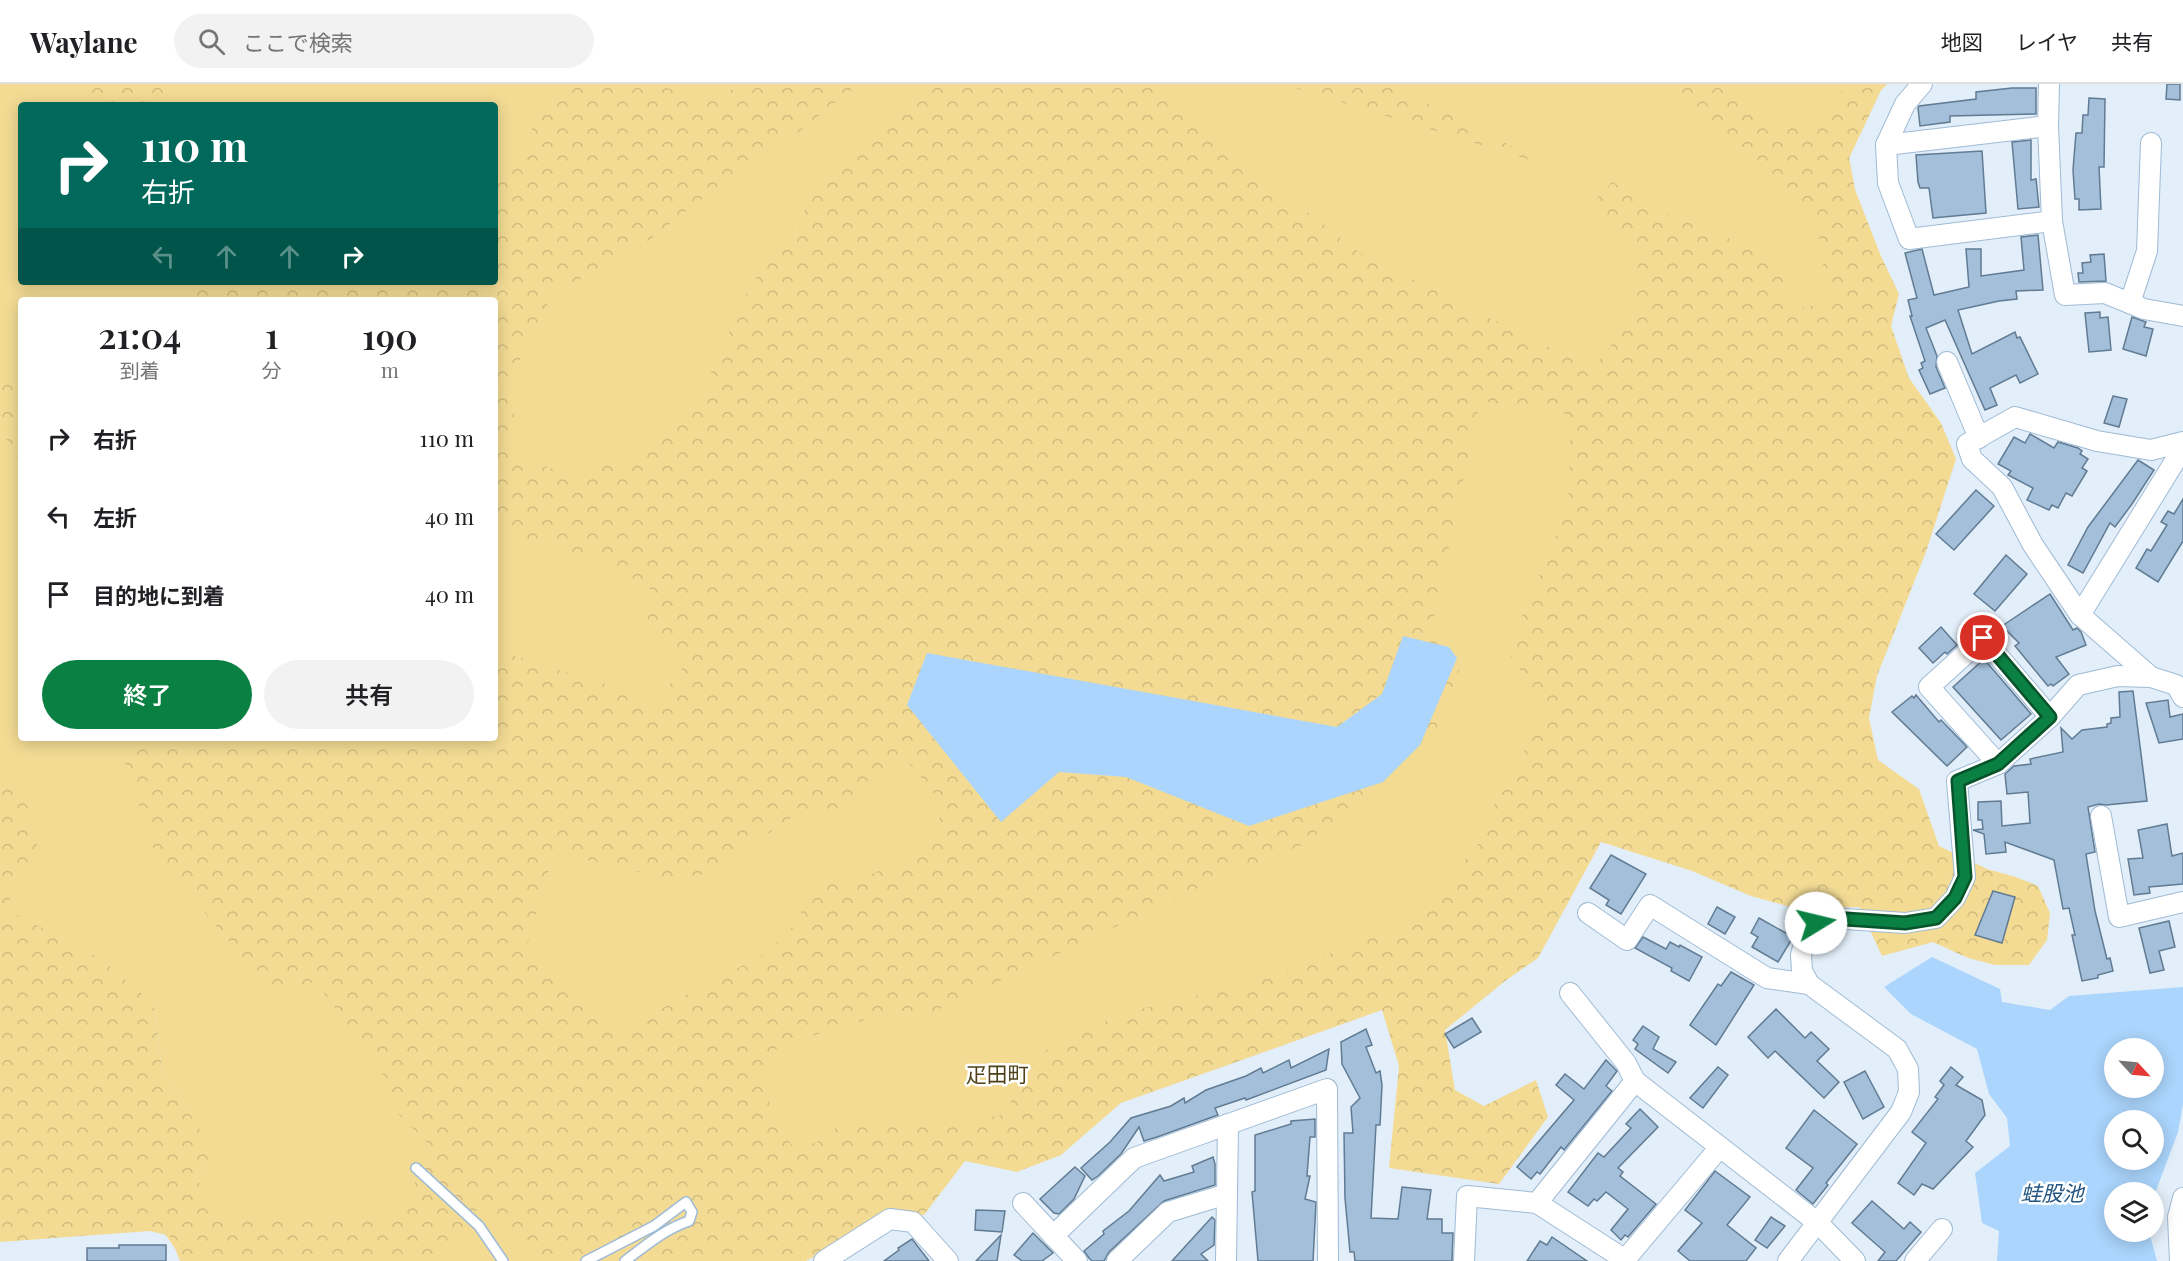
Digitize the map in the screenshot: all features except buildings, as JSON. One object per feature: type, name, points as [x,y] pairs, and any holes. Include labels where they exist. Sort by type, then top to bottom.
[{"type":"street","points":[[1922,84],[1905,104],[1886,145],[1888,183],[1909,239],[2052,220]]},
{"type":"street","points":[[2049,84],[2048,126],[2052,220],[2065,295],[2105,293],[2145,309],[2183,316]]},
{"type":"street","points":[[1886,145],[2048,126]]},
{"type":"street","points":[[2130,303],[2147,251],[2151,143]]},
{"type":"street","points":[[1947,362],[1979,438]]},
{"type":"street","points":[[2151,676],[2080,615],[2032,545],[2002,487],[1972,459],[1967,444],[2015,417],[2097,441],[2151,450],[2183,442]]},
{"type":"street","points":[[2080,615],[2183,448]]},
{"type":"street","points":[[1998,764],[1929,687],[1983,638],[2050,717]]},
{"type":"street","points":[[1788,1261],[1901,1112],[1909,1092],[1908,1069],[1897,1049],[1809,984],[1802,971],[1801,955],[1806,937],[1816,923],[1831,918],[1905,923],[1936,918],[1955,898],[1965,877],[1958,781],[1998,764],[2050,717],[2078,685],[2118,676],[2151,676],[2180,685]]},
{"type":"street","points":[[2101,816],[2119,917],[2183,902]]},
{"type":"street","points":[[1588,913],[1628,940],[1650,905],[1767,978],[1809,984]]},
{"type":"street","points":[[1570,993],[1626,1063],[1635,1081],[1818,1223],[1855,1261]]},
{"type":"street","points":[[1538,1203],[1635,1081]]},
{"type":"street","points":[[1053,1236],[1134,1158],[1327,1089],[1328,1261]]},
{"type":"street","points":[[1227,1261],[1228,1124]]},
{"type":"street","points":[[1464,1261],[1467,1196],[1538,1203],[1625,1260],[1720,1147]]},
{"type":"street","points":[[1118,1261],[1168,1212],[1227,1194]]},
{"type":"street","points":[[2180,1261],[2178,1217],[2183,1198]]},
{"type":"street","points":[[1023,1203],[1077,1261]]},
{"type":"street","points":[[824,1261],[845,1256],[890,1219],[913,1222],[948,1261]]},
{"type":"street","points":[[1916,1261],[1942,1229]]},
{"type":"lane","points":[[416,1168],[479,1226],[503,1261]]},
{"type":"lane","points":[[586,1261],[654,1226],[686,1202],[692,1212],[689,1221],[662,1234],[625,1261]]},
{"type":"green space","points":[[0,84],[1887,84],[1881,90],[1849,158],[1855,190],[1880,254],[1521,945],[672,1261],[184,1261],[157,1223],[214,1154],[162,1069],[154,1004],[0,923]]},
{"type":"green space","points":[[72,84],[163,84],[166,102],[95,102],[89,95]]},
{"type":"green space","points":[[572,84],[649,84],[722,101],[736,84],[859,84],[790,139],[725,181],[639,248],[553,293],[504,392],[517,421],[509,452],[573,477],[634,455],[701,395],[749,288],[838,163],[917,92],[914,84],[1171,84],[1164,100],[1360,253],[1592,369],[1637,313],[1638,251],[1586,210],[1612,182],[1674,217],[1784,260],[1783,284],[1794,310],[1829,302],[1816,220],[1672,84],[1733,84],[1760,119],[1814,121],[1846,88],[1847,84],[1887,84],[1881,90],[1849,158],[1855,190],[1880,254],[1899,294],[1891,326],[1909,378],[1941,423],[1956,459],[1926,552],[1877,676],[1869,718],[1878,760],[1919,789],[1939,846],[1987,869],[2038,886],[2050,913],[2047,940],[2029,965],[1995,965],[1968,958],[1933,942],[1882,956],[1859,907],[1805,911],[1751,896],[1692,871],[1601,842],[1538,958],[1505,981],[1445,1030],[1455,1090],[1484,1106],[1536,1080],[1548,1117],[1499,1184],[1389,1168],[1399,1066],[1382,1010],[1121,1103],[1061,1155],[1017,1172],[965,1161],[924,1215],[882,1214],[829,1249],[806,1261],[536,1261],[536,1252],[479,1207],[442,1261],[180,1261],[170,1236],[150,1231],[0,1242],[0,775],[25,795],[39,853],[4,908],[101,959],[154,1004],[162,1069],[215,1154],[195,1177],[227,1223],[272,1218],[394,1215],[436,1151],[385,1101],[385,1077],[316,982],[269,989],[155,853],[117,741],[498,741],[498,651],[608,685],[651,708],[685,665],[647,629],[650,587],[590,558],[509,535],[498,526],[498,297],[198,297],[184,285],[498,285],[498,176],[523,160],[535,119]],"holes":[[[1480,401],[1571,415],[1568,509],[1507,651],[1549,712],[1503,784],[1477,846],[1412,923],[1257,981],[1123,1013],[1037,1054],[1018,1092],[1001,1115],[950,1124],[838,1126],[816,1143],[792,1145],[774,1120],[761,1070],[779,1046],[878,1016],[934,1012],[1230,873],[1300,846],[1386,787],[1430,745],[1465,655],[1432,626]],[[1403,636],[1383,782],[1250,826],[1126,777],[1059,772],[1001,822],[927,654],[1337,727],[1382,694]],[[905,758],[945,807],[930,836],[899,862],[870,875],[828,882],[806,902],[795,925],[764,955],[694,990],[622,1032],[526,950],[554,852],[670,879],[712,873],[798,813],[833,815]],[[1993,892],[2002,943],[1975,935]]]},
{"type":"green space","points":[[1283,84],[1389,84],[1555,168]]},
{"type":"green space","points":[[0,369],[18,377],[18,471],[0,422]]},
{"type":"water","points":[[1403,636],[1449,647],[1457,658],[1420,745],[1383,782],[1249,826],[1126,777],[1059,772],[1001,822],[907,705],[927,653],[1337,727],[1382,694]]},
{"type":"water","name":"蛙股池","points":[[1932,957],[2000,989],[2002,1002],[2050,1010],[2069,996],[2183,987],[2183,1104],[2178,1132],[2164,1169],[2164,1110],[2104,1110],[2104,1170],[2164,1170],[2159,1182],[2104,1182],[2104,1242],[2152,1242],[2157,1261],[1997,1261],[1999,1231],[1982,1223],[1975,1173],[2010,1146],[2007,1118],[1989,1094],[1977,1049],[1911,1014],[1884,987]]},
{"type":"district","name":"疋田町","points":[[997,1075]]},
{"type":"route","points":[[1816,923],[1831,918],[1905,923],[1936,918],[1955,898],[1965,877],[1958,781],[1998,764],[2050,717],[1983,638]]}]
